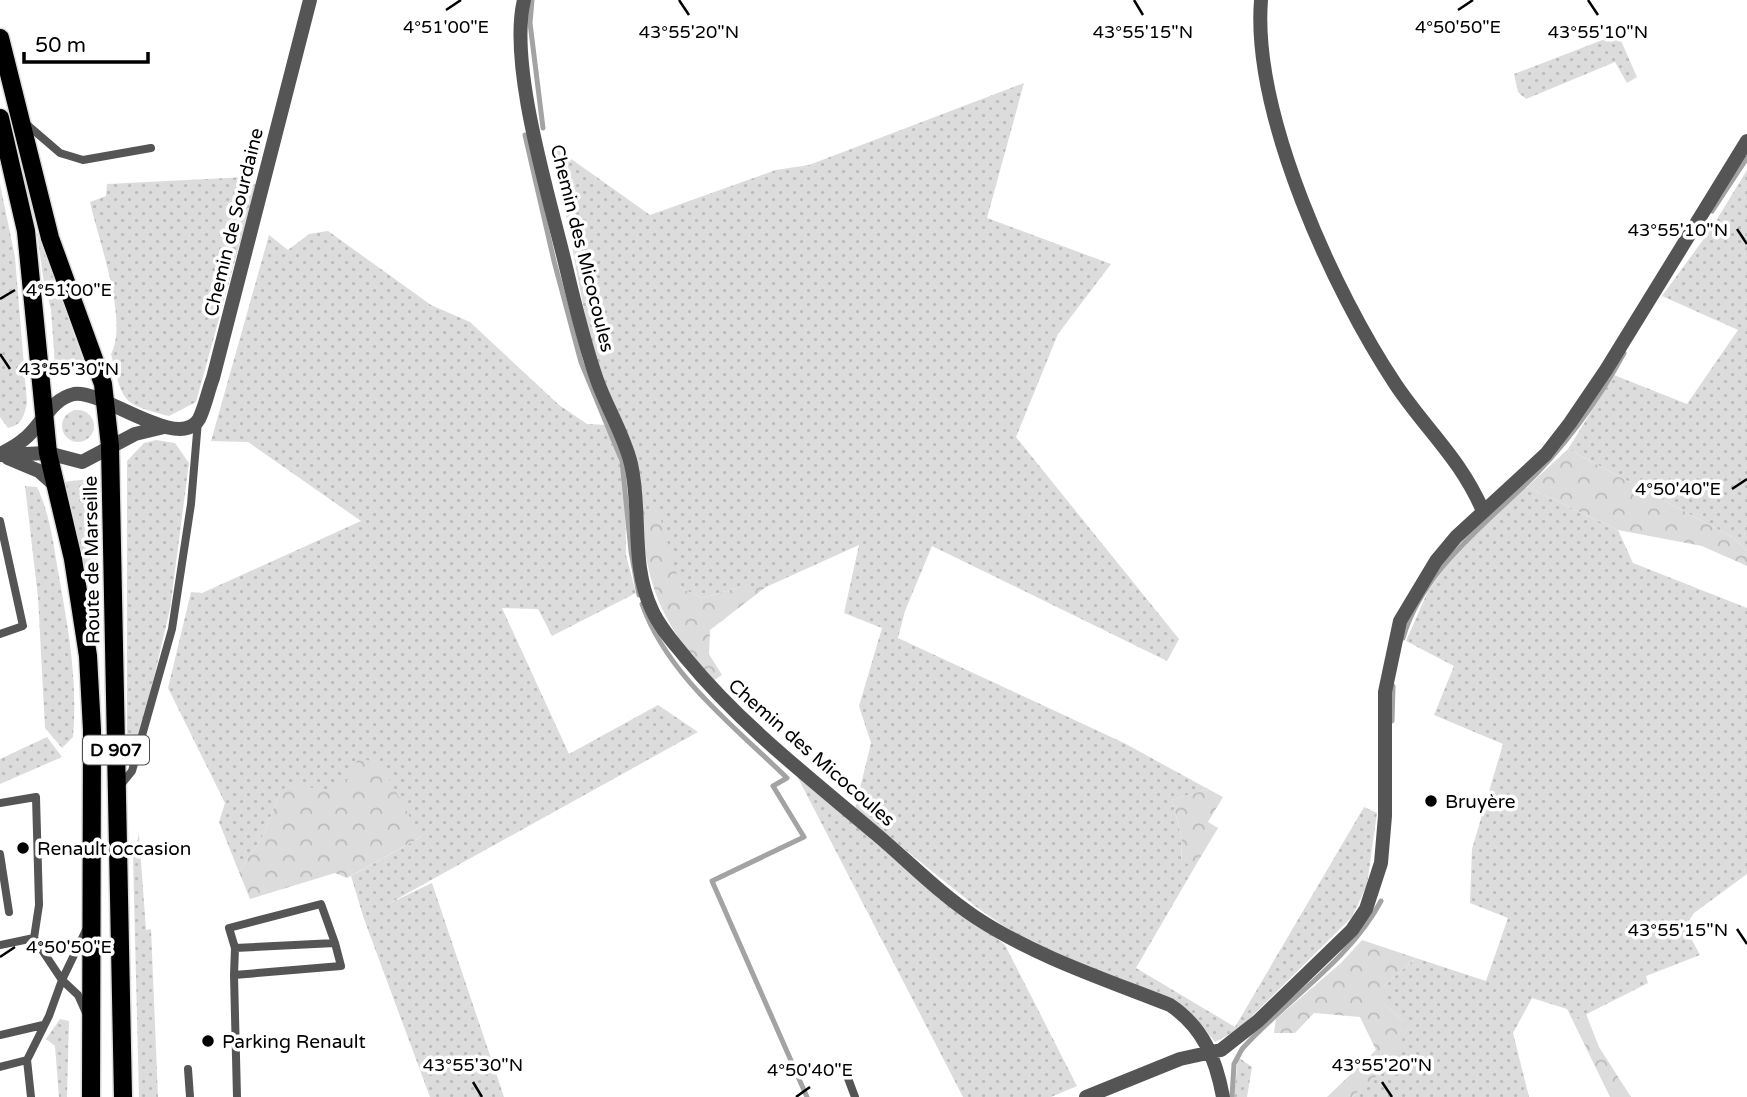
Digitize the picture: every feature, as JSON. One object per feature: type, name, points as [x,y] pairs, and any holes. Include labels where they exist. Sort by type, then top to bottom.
[{"type":"main road","name":"Route de Marseille","points":[[0,38],[50,238],[92,350],[107,403],[123,1097]]},
{"type":"main road","name":"Route de Marseille","points":[[0,118],[26,231],[48,453],[73,559],[88,656],[92,730],[92,1097]]},
{"type":"street","name":"Chemin de Sourdaine","points":[[198,421],[213,378],[310,0]]},
{"type":"street","name":"Chemin des Micocoules","points":[[524,0],[520,19],[522,55],[535,134],[579,324],[598,382],[629,458],[636,488],[636,547],[641,576],[651,610],[664,631],[711,688],[751,728],[973,916],[1046,954],[1170,1005],[1199,1031],[1212,1053]]},
{"type":"street","points":[[1261,0],[1264,56],[1272,97],[1291,173],[1304,207],[1376,353],[1398,388],[1453,455],[1469,480],[1483,511]]},
{"type":"street","points":[[1086,1097],[1180,1059],[1212,1053],[1239,1037],[1352,930],[1366,909],[1381,863],[1385,816],[1385,692],[1400,621],[1436,561],[1483,511],[1546,454],[1570,423],[1606,370],[1747,141]]},
{"type":"street","points":[[0,455],[24,440],[43,416],[73,394],[107,403],[138,418],[167,427]]},
{"type":"street","points":[[0,455],[48,453],[82,462],[135,434],[167,427],[189,426],[198,421]]},
{"type":"street","points":[[0,455],[39,471],[56,486]]},
{"type":"street","points":[[1212,1053],[1223,1097]]},
{"type":"lane","points":[[20,119],[60,153],[83,160],[151,148]]},
{"type":"lane","points":[[117,790],[132,771],[172,629],[191,504],[198,421]]},
{"type":"lane","points":[[0,522],[23,626],[0,634]]},
{"type":"lane","points":[[0,803],[36,796],[39,905],[34,938],[62,980],[78,995],[91,1025]]},
{"type":"lane","points":[[0,854],[9,912]]},
{"type":"lane","points":[[234,975],[341,967],[321,904],[229,928],[235,947],[234,975],[237,1097]]},
{"type":"lane","points":[[31,1097],[27,1060],[91,919]]},
{"type":"lane","points":[[0,945],[34,938]]},
{"type":"lane","points":[[235,947],[335,943]]},
{"type":"lane","points":[[0,1035],[43,1025]]},
{"type":"lane","points":[[0,1067],[27,1060]]},
{"type":"lane","points":[[188,1069],[190,1097]]},
{"type":"lane","points":[[846,1073],[855,1097]]},
{"type":"green space","points":[[1618,34],[1637,77],[1627,83],[1615,62],[1526,99],[1518,92],[1514,74]]},
{"type":"green space","points":[[1024,83],[987,218],[1111,264],[1058,334],[1016,437],[1179,639],[1167,661],[932,546],[905,611],[898,638],[1124,743],[1208,789],[1172,800],[1182,839],[1181,863],[1197,863],[1136,968],[1235,1027],[1364,807],[1377,813],[1367,885],[1352,917],[1238,1030],[1215,1042],[1194,1016],[1172,1000],[1115,980],[1015,934],[975,906],[855,809],[871,743],[859,706],[882,628],[844,613],[859,545],[766,587],[740,587],[702,598],[681,588],[670,558],[640,511],[592,352],[553,146],[650,215],[776,170],[809,165]]},
{"type":"green space","points":[[1747,170],[1747,551],[1734,538],[1568,449],[1614,375],[1687,404],[1738,330],[1662,296],[1711,229]]},
{"type":"green space","points":[[247,177],[256,185],[196,402],[169,416],[132,404],[118,382],[111,354],[116,340],[114,301],[90,202],[106,196],[107,184]]},
{"type":"green space","points":[[0,184],[15,257],[27,403],[22,419],[8,428],[0,417]]},
{"type":"green space","points":[[328,231],[431,305],[470,322],[559,405],[587,424],[609,425],[625,483],[626,555],[636,593],[552,636],[538,609],[502,608],[569,754],[658,705],[698,732],[388,904],[432,883],[504,1097],[430,1097],[364,919],[351,876],[421,837],[348,780],[324,792],[280,792],[264,834],[239,872],[219,822],[225,803],[168,688],[191,592],[202,593],[361,521],[248,442],[211,441],[269,235],[288,250],[309,234]]},
{"type":"green space","points":[[37,232],[87,371],[56,378],[51,310]]},
{"type":"green space","points":[[78,410],[89,415],[94,426],[89,437],[78,442],[67,437],[62,426],[67,415]]},
{"type":"green space","points":[[156,440],[175,443],[189,463],[170,609],[141,733],[127,755],[127,461],[144,443]]},
{"type":"green space","points":[[1568,449],[1734,538],[1747,551],[1747,566],[1702,546],[1618,530],[1527,487]]},
{"type":"green space","points":[[98,478],[96,586],[86,586],[63,482]]},
{"type":"green space","points":[[25,486],[37,487],[45,508],[53,539],[68,633],[73,674],[73,737],[62,748],[45,728],[38,597]]},
{"type":"green space","points":[[1527,487],[1618,530],[1633,563],[1747,608],[1747,874],[1694,913],[1685,927],[1700,955],[1646,976],[1648,983],[1573,1021],[1567,1009],[1532,998],[1513,1033],[1529,1097],[1352,1097],[1388,1065],[1405,1022],[1384,1004],[1384,986],[1416,958],[1486,981],[1508,918],[1470,903],[1472,849],[1503,744],[1434,715],[1454,666],[1406,641],[1428,591],[1454,555]]},
{"type":"green space","points":[[658,510],[681,588],[702,598],[740,587],[766,587],[710,630],[709,654],[722,675],[711,682],[680,640],[653,584],[647,564],[640,511]]},
{"type":"green space","points":[[47,737],[62,757],[0,784],[0,759]]},
{"type":"green space","points":[[359,757],[381,765],[421,837],[347,878],[335,873],[250,899],[239,872],[264,834],[280,792],[291,782],[324,791],[348,780]]},
{"type":"green space","points":[[796,774],[1005,945],[1077,1086],[1051,1097],[963,1097]]},
{"type":"green space","points":[[1208,789],[1223,797],[1208,822],[1218,828],[1197,863],[1181,864],[1182,839],[1172,800]]},
{"type":"green space","points":[[139,834],[146,930],[151,929],[158,1097],[139,1097],[133,857]]},
{"type":"green space","points":[[1362,940],[1416,958],[1384,986],[1384,1004],[1405,1022],[1404,1034],[1388,1065],[1352,1097],[1327,1097],[1376,1050],[1360,1017],[1314,1013],[1295,1033],[1274,1033],[1276,1019],[1341,963]]},
{"type":"green space","points":[[1586,1014],[1599,1047],[1631,1097],[1610,1097],[1573,1021]]},
{"type":"green space","points":[[60,1019],[69,1021],[67,1097],[59,1097],[55,1046],[46,1039]]},
{"type":"green space","points":[[1238,1057],[1252,1067],[1247,1097],[1234,1097]]},
{"type":"waterway","points":[[532,0],[530,23],[543,128]]},
{"type":"waterway","points":[[525,135],[581,362],[622,461],[631,551],[639,595]]},
{"type":"waterway","points":[[1712,211],[1747,158]]},
{"type":"waterway","points":[[1403,638],[1423,594],[1437,574],[1468,539],[1537,474],[1565,442],[1602,390],[1624,353]]},
{"type":"waterway","points":[[642,604],[653,630],[685,677],[787,778],[773,786],[804,837],[712,881],[807,1097]]},
{"type":"waterway","points":[[1392,721],[1393,686]]},
{"type":"waterway","points":[[1232,1097],[1234,1064],[1242,1049],[1335,961],[1368,923],[1381,901]]},
{"type":"place","name":"Bruyère","points":[[1431,801]]},
{"type":"place","name":"Renault occasion","points":[[23,848]]},
{"type":"place","name":"Parking Renault","points":[[208,1041]]}]
